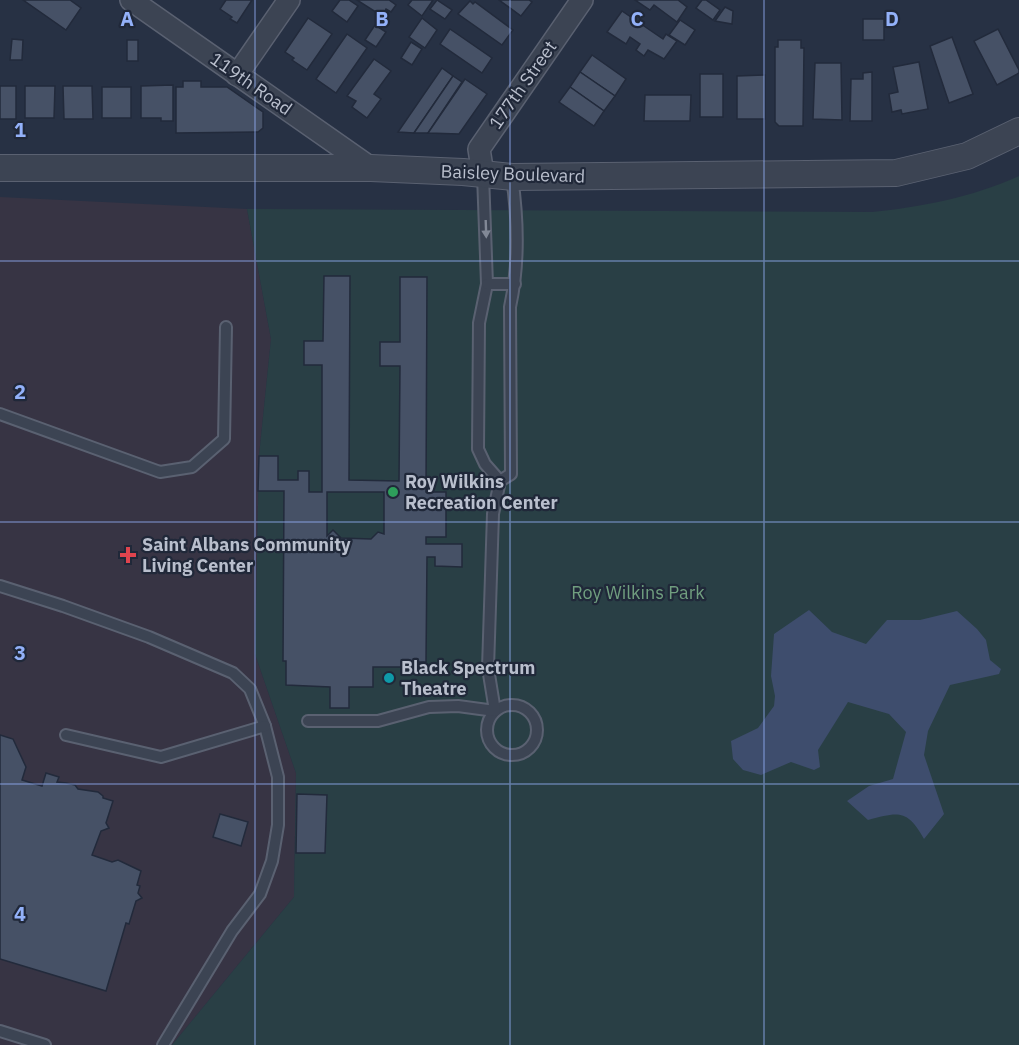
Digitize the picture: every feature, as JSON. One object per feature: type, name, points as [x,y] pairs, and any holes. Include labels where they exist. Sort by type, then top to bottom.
[{"type":"street","name":"119th Road","points":[[131,0],[371,168]]},
{"type":"street","points":[[237,75],[289,0]]},
{"type":"street","name":"177th Street","points":[[483,174],[479,149],[582,0]]},
{"type":"street","name":"Baisley Boulevard","points":[[0,168],[371,168],[512,177],[896,173],[967,156],[1019,131]]},
{"type":"lane","points":[[483,174],[487,284],[478,323],[478,449],[485,464],[500,481]]},
{"type":"lane","points":[[308,721],[378,721],[429,707],[458,706],[495,711],[510,705],[525,709],[532,714],[536,721],[536,737],[527,751],[510,756],[495,749],[489,742],[487,726],[495,711],[488,668],[493,514],[500,481],[511,474],[510,307],[515,284],[515,201],[512,177]]},
{"type":"lane","points":[[487,284],[515,284]]},
{"type":"lane","points":[[0,414],[160,472],[192,467],[224,439],[226,327]]},
{"type":"lane","points":[[0,586],[149,637],[233,673],[250,689],[265,726],[278,777],[278,825],[272,861],[260,894],[232,931],[163,1045]]},
{"type":"lane","points":[[66,735],[161,757],[265,726]]},
{"type":"lane","points":[[0,1031],[45,1045]]},
{"type":"shaded area","name":"Saint Albans Community Living Center","points":[[0,197],[247,209],[271,339],[259,456],[255,654],[296,773],[294,897],[172,1045],[0,1045]]},
{"type":"green space","name":"Roy Wilkins Park","points":[[1019,176],[1019,1045],[172,1045],[294,897],[296,773],[255,654],[259,456],[271,339],[247,209],[872,212],[947,200],[984,190]]},
{"type":"water","points":[[809,610],[832,632],[866,644],[887,620],[920,620],[957,611],[986,640],[990,660],[1001,669],[999,674],[950,685],[928,731],[924,755],[944,814],[924,839],[912,822],[901,815],[887,815],[868,820],[847,801],[869,786],[893,779],[906,732],[889,714],[848,702],[818,750],[820,767],[814,770],[791,762],[761,775],[743,770],[733,759],[731,741],[758,728],[774,706],[775,696],[771,676],[774,634]]},
{"type":"building","points":[[23,0],[70,0],[81,8],[66,30]]},
{"type":"building","points":[[226,0],[252,0],[237,23],[220,9]]},
{"type":"building","points":[[340,0],[349,0],[358,6],[347,22],[332,11]]},
{"type":"building","points":[[357,0],[389,0],[396,5],[391,12],[386,9],[382,16]]},
{"type":"building","points":[[412,0],[433,0],[422,16],[408,5]]},
{"type":"building","points":[[437,0],[452,10],[445,19],[430,9]]},
{"type":"building","points":[[499,0],[529,0],[532,2],[521,16]]},
{"type":"building","points":[[635,0],[678,0],[687,7],[677,22],[654,5],[650,10]]},
{"type":"building","points":[[702,0],[706,0],[720,10],[713,20],[696,8]]},
{"type":"building","points":[[470,1],[473,4],[475,2],[513,30],[502,45],[458,14]]},
{"type":"building","points":[[725,7],[733,11],[732,24],[715,21]]},
{"type":"building","points":[[622,11],[663,39],[666,34],[677,41],[664,59],[648,50],[644,56],[636,50],[640,44],[630,37],[626,44],[607,32]]},
{"type":"building","points":[[308,18],[332,34],[307,70],[285,52]]},
{"type":"building","points":[[422,18],[437,30],[425,48],[409,37]]},
{"type":"building","points":[[863,19],[884,19],[884,40],[863,40]]},
{"type":"building","points":[[680,20],[695,30],[685,45],[669,35]]},
{"type":"building","points":[[375,25],[386,32],[376,47],[365,40]]},
{"type":"building","points":[[450,29],[492,58],[482,73],[440,44]]},
{"type":"building","points":[[998,29],[1019,73],[997,85],[974,41]]},
{"type":"building","points":[[347,34],[367,48],[336,93],[316,79]]},
{"type":"building","points":[[952,37],[973,94],[949,103],[930,46]]},
{"type":"building","points":[[12,39],[23,40],[22,60],[10,60]]},
{"type":"building","points":[[127,40],[138,40],[138,61],[127,61]]},
{"type":"building","points":[[778,40],[801,40],[801,48],[804,48],[803,126],[779,126],[775,122],[775,47],[778,47]]},
{"type":"building","points":[[411,42],[422,49],[412,65],[401,58]]},
{"type":"building","points":[[592,55],[626,79],[615,96],[580,72]]},
{"type":"building","points":[[374,59],[391,71],[374,94],[381,99],[367,118],[352,107],[356,101],[347,96]]},
{"type":"building","points":[[919,62],[928,109],[902,114],[901,110],[892,112],[889,94],[898,92],[893,67]]},
{"type":"building","points":[[815,63],[841,63],[842,120],[813,119]]},
{"type":"building","points":[[442,68],[453,76],[414,133],[398,132]]},
{"type":"building","points":[[580,72],[615,96],[604,111],[570,87]]},
{"type":"building","points":[[872,72],[872,121],[850,121],[851,79],[863,79],[863,73]]},
{"type":"building","points":[[700,74],[723,74],[723,117],[700,117]]},
{"type":"building","points":[[765,75],[765,119],[737,119],[737,76]]},
{"type":"building","points":[[453,76],[462,82],[428,133],[414,133]]},
{"type":"building","points":[[465,79],[487,94],[459,134],[428,133]]},
{"type":"building","points":[[183,81],[201,81],[201,87],[227,87],[263,112],[263,128],[258,132],[176,133],[176,87],[183,87]]},
{"type":"building","points":[[173,85],[173,121],[161,121],[161,118],[141,118],[141,86]]},
{"type":"building","points":[[0,86],[16,86],[16,119],[0,119]]},
{"type":"building","points":[[25,86],[55,86],[54,118],[25,118]]},
{"type":"building","points":[[63,86],[92,86],[93,119],[64,119]]},
{"type":"building","points":[[102,87],[131,87],[131,118],[102,118]]},
{"type":"building","points":[[570,87],[604,111],[594,126],[559,102]]},
{"type":"building","points":[[645,95],[691,95],[690,121],[644,121]]},
{"type":"building","name":"Roy Wilkins Recreation Center","points":[[324,276],[350,276],[349,480],[399,481],[400,366],[380,366],[380,342],[400,342],[400,277],[427,277],[426,492],[446,492],[446,537],[426,537],[426,544],[462,544],[462,567],[435,566],[435,557],[427,557],[426,662],[403,662],[404,667],[373,667],[373,687],[349,687],[349,708],[330,708],[330,687],[286,685],[286,661],[283,661],[284,491],[258,491],[259,456],[278,456],[278,480],[298,480],[298,471],[309,471],[309,492],[322,492],[322,365],[304,365],[304,341],[323,341]],"holes":[[[327,492],[384,492],[384,534],[378,532],[371,539],[341,538],[333,530],[327,536]]]},
{"type":"building","points":[[0,735],[13,739],[26,767],[22,780],[42,786],[46,773],[59,777],[57,782],[75,785],[78,789],[98,792],[103,798],[113,801],[106,823],[109,828],[101,831],[92,855],[112,862],[118,860],[141,871],[137,885],[140,886],[138,893],[142,898],[136,901],[129,924],[126,923],[106,991],[0,959]]},
{"type":"building","points":[[297,794],[327,795],[325,853],[296,853]]},
{"type":"building","points":[[220,814],[248,822],[241,846],[213,837]]},
{"type":"place","name":"Roy Wilkins Recreation Center","points":[[393,492]]},
{"type":"place","name":"Saint Albans Community Living Center","points":[[128,555]]},
{"type":"place","name":"Black Spectrum Theatre","points":[[389,678]]}]
